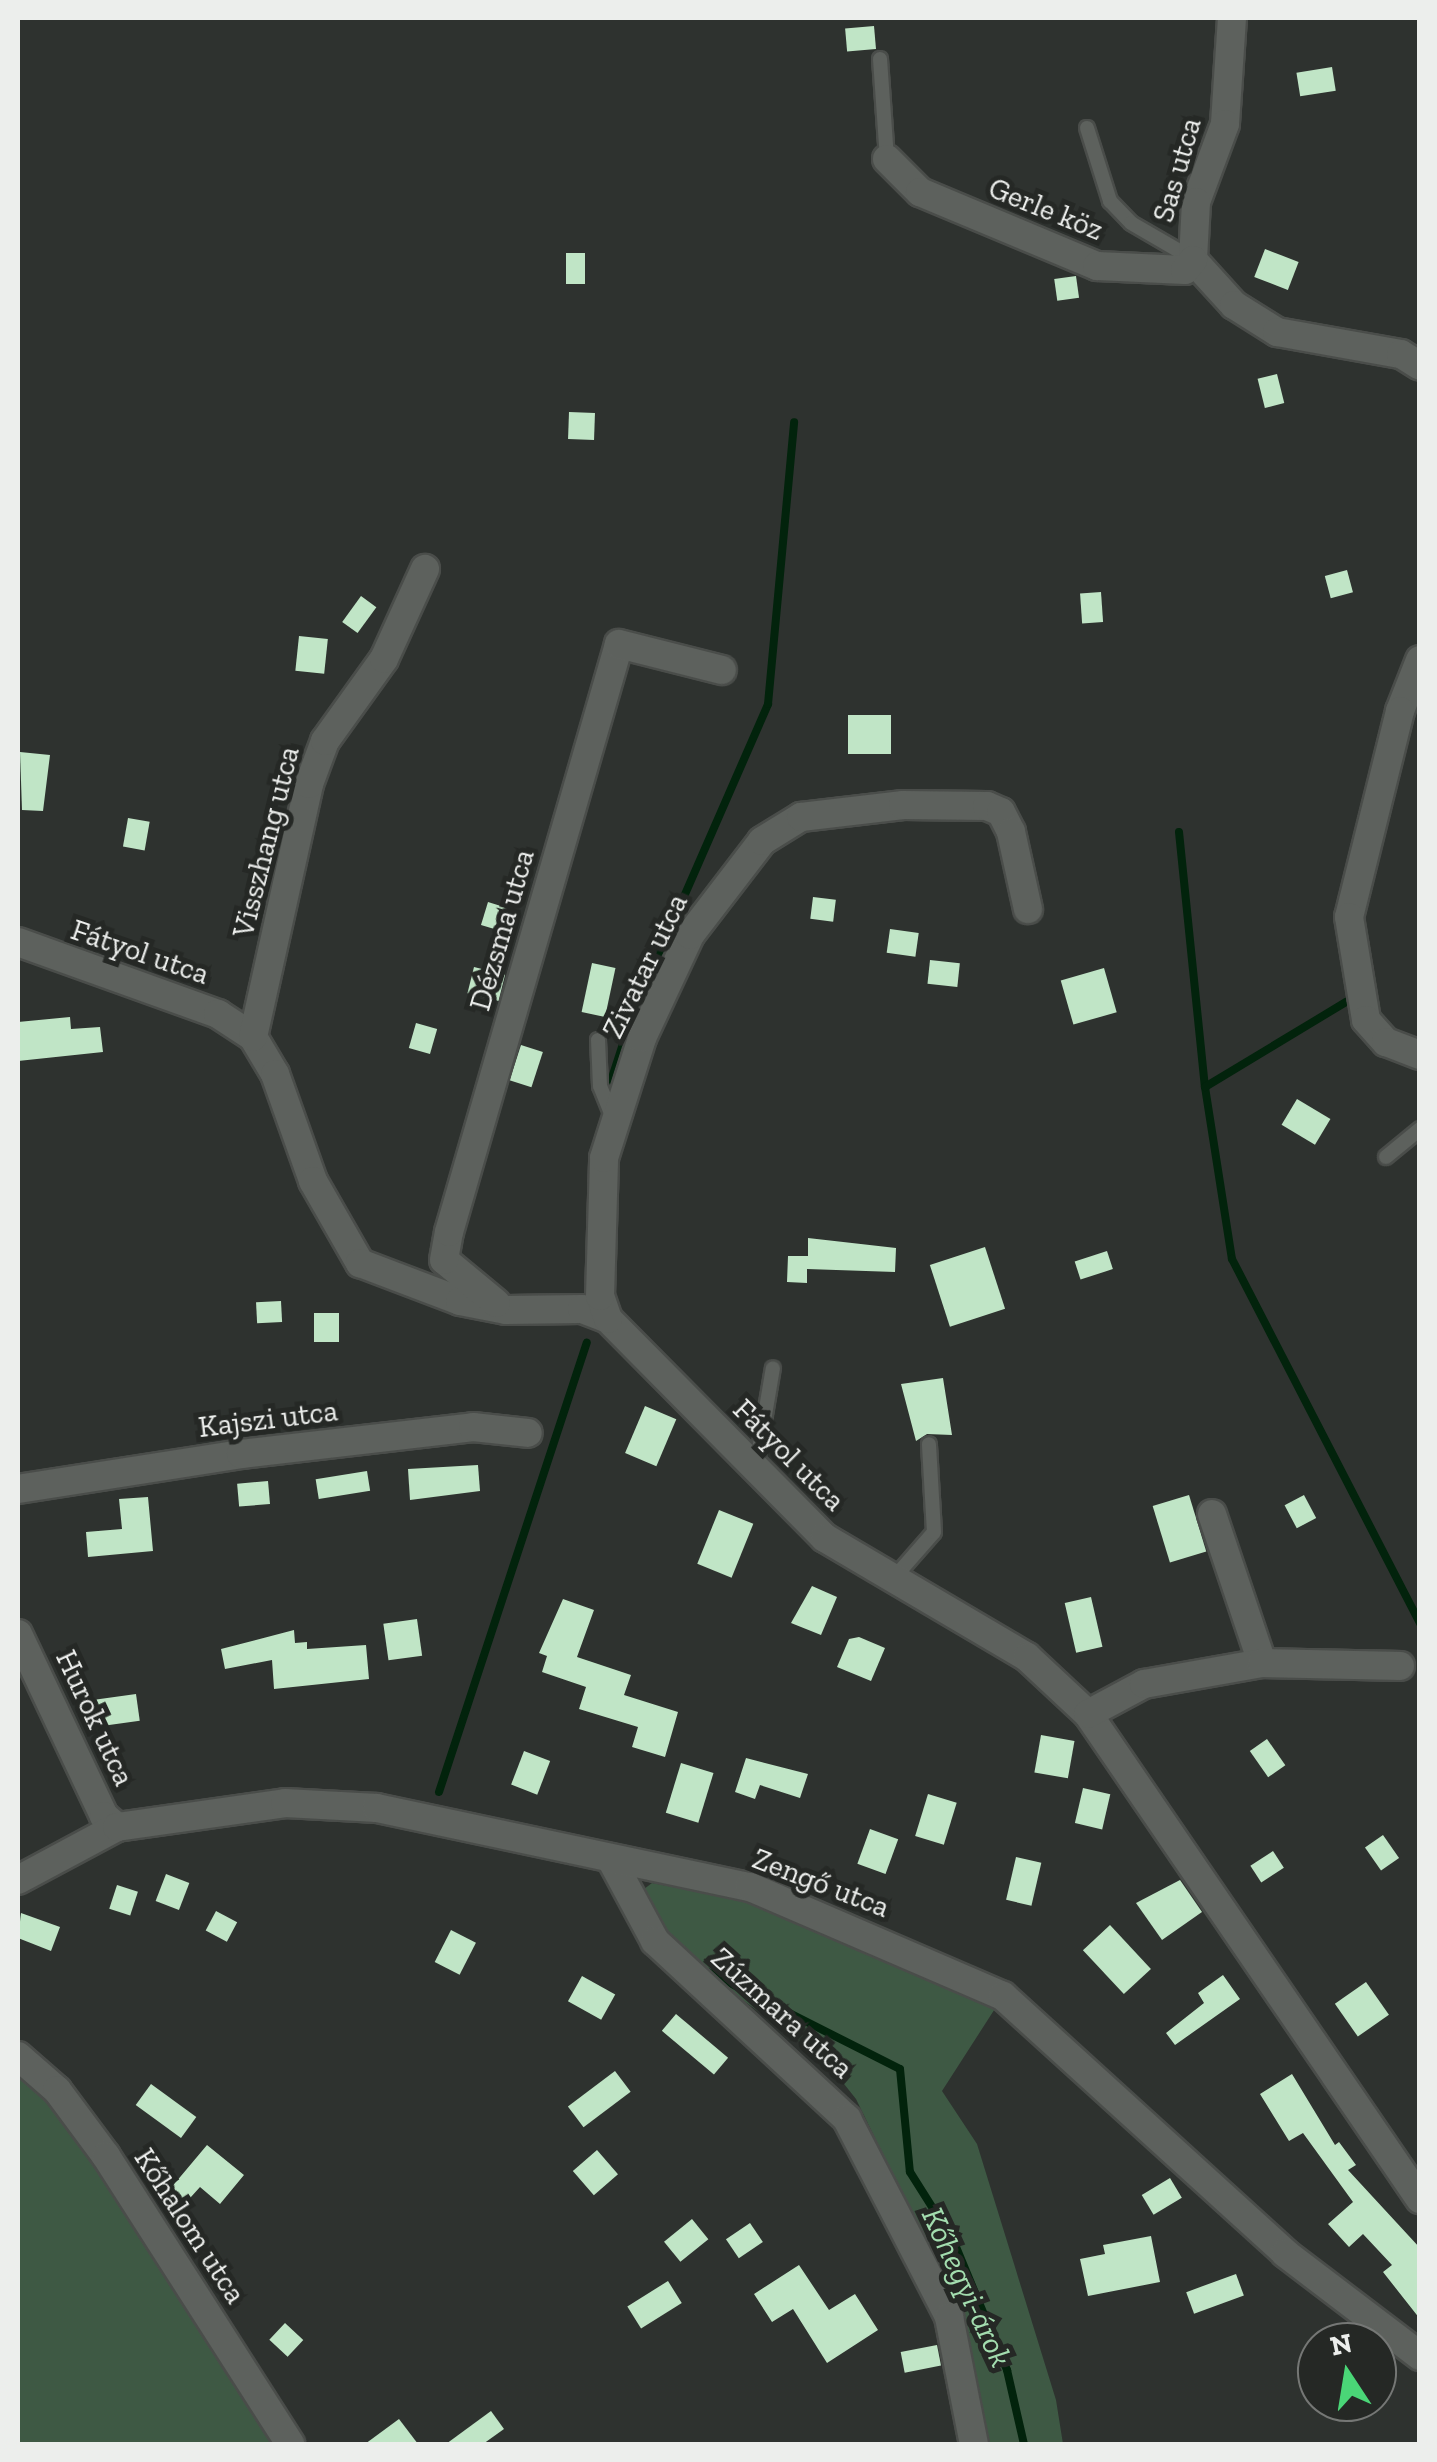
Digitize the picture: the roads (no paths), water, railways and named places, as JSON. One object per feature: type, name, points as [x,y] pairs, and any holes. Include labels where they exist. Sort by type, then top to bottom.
[{"type":"street","name":"Sas utca","points":[[1232,18],[1225,124],[1196,202],[1193,260],[1234,305],[1277,332],[1401,354],[1420,366]]},
{"type":"street","name":"Gerle köz","points":[[886,159],[920,192],[1097,266],[1185,270],[1193,260]]},
{"type":"street","name":"Visszhang utca","points":[[253,1038],[314,770],[342,711],[384,659],[426,569]]},
{"type":"street","name":"Dézsma utca","points":[[506,1310],[456,1274],[444,1260],[446,1246],[619,644],[722,670]]},
{"type":"street","points":[[1420,660],[1400,711],[1349,917],[1366,1020],[1386,1042],[1420,1054]]},
{"type":"street","name":"Zivatar utca","points":[[608,1318],[600,1296],[604,1158],[642,1038],[690,936],[762,840],[801,817],[878,807],[986,806],[1001,812],[1028,909]]},
{"type":"street","name":"Fátyol utca","points":[[18,942],[218,1014],[253,1038],[275,1074],[313,1181],[360,1263],[460,1301],[506,1310],[582,1309],[608,1318],[824,1538],[1027,1657],[1088,1714],[1420,2199]]},
{"type":"street","name":"Kajszi utca","points":[[18,1489],[242,1454],[473,1428],[528,1433]]},
{"type":"street","points":[[1212,1514],[1262,1664]]},
{"type":"street","name":"Hurok utca","points":[[18,1634],[104,1816],[116,1827]]},
{"type":"street","points":[[1088,1714],[1144,1684],[1262,1664],[1400,1666]]},
{"type":"street","name":"Zengő utca","points":[[18,1880],[116,1827],[285,1803],[377,1808],[612,1862],[750,1886],[1003,1996],[1285,2253],[1420,2356]]},
{"type":"street","name":"Zúzmara utca","points":[[612,1862],[655,1942],[847,2118],[949,2317],[974,2444]]},
{"type":"street","name":"Kőhalom utca","points":[[18,2056],[57,2090],[106,2156],[290,2444]]},
{"type":"lane","points":[[880,59],[886,159]]},
{"type":"lane","points":[[1086,128],[1112,194],[1131,223],[1193,260]]},
{"type":"lane","points":[[598,1040],[600,1086],[615,1124]]},
{"type":"lane","points":[[1386,1157],[1420,1129]]},
{"type":"lane","points":[[756,1469],[773,1368]]},
{"type":"lane","points":[[893,1579],[934,1532],[929,1444]]},
{"type":"waterway","points":[[672,924],[768,704],[794,422]]},
{"type":"waterway","points":[[1179,832],[1205,1087],[1232,1259],[1420,1624]]},
{"type":"waterway","points":[[611,1081],[642,985],[669,933]]},
{"type":"waterway","points":[[1205,1087],[1346,1002]]},
{"type":"waterway","points":[[439,1792],[587,1343]]},
{"type":"waterway","name":"Kőhegyi-árok","points":[[706,1971],[900,2069],[910,2172],[954,2242],[1007,2370],[1024,2444]]}]
